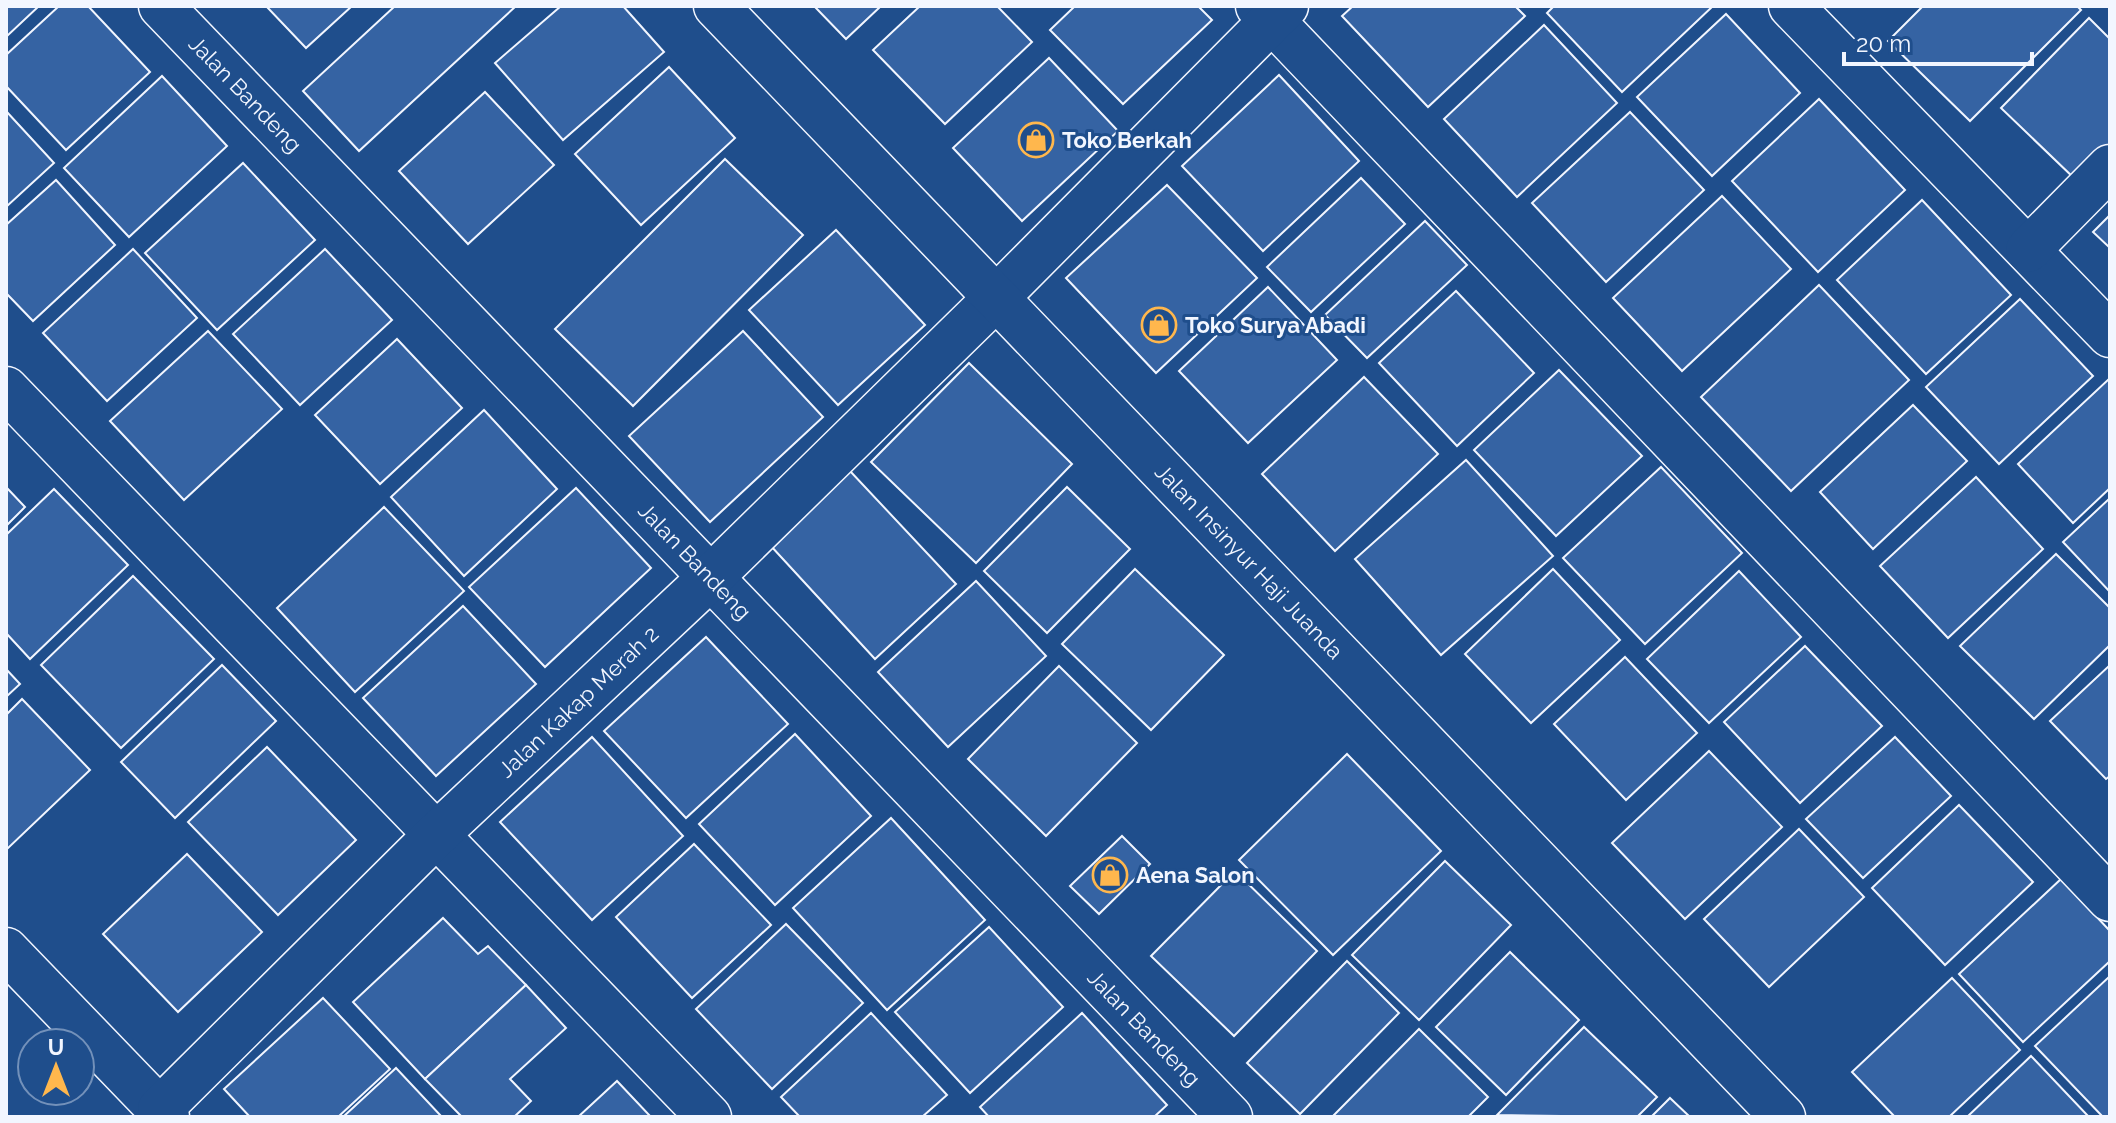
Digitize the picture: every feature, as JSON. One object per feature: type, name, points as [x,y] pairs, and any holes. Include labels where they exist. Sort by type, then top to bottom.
[{"type":"street","name":"Jalan Bandeng","points":[[161,6],[1230,1117]]},
{"type":"street","name":"Jalan Insinyur Haji Juanda","points":[[716,6],[1783,1117]]},
{"type":"street","points":[[1791,6],[2110,335]]},
{"type":"street","name":"Jalan Kakap Merah 2","points":[[164,1113],[436,835],[711,577],[997,297],[1272,11]]},
{"type":"street","points":[[1272,11],[2110,899]]},
{"type":"street","points":[[2028,250],[2110,167]]},
{"type":"street","points":[[6,389],[709,1117]]},
{"type":"street","points":[[6,950],[164,1113]]},
{"type":"building","points":[[6,6],[39,6],[6,37]]},
{"type":"building","points":[[59,6],[88,6],[150,72],[66,150],[6,86],[6,55]]},
{"type":"building","points":[[266,6],[352,6],[306,48]]},
{"type":"building","points":[[395,6],[516,6],[359,151],[303,91]]},
{"type":"building","points":[[561,6],[623,6],[664,52],[563,140],[495,63]]},
{"type":"building","points":[[814,6],[881,6],[846,39]]},
{"type":"building","points":[[920,6],[997,6],[1032,42],[945,124],[873,50]]},
{"type":"building","points":[[1075,6],[1198,6],[1212,20],[1123,104],[1050,30]]},
{"type":"building","points":[[1353,6],[1515,6],[1525,16],[1428,107],[1342,16]]},
{"type":"building","points":[[1554,6],[1713,6],[1622,92],[1547,13]]},
{"type":"building","points":[[1923,6],[2077,6],[2081,10],[1970,121],[1888,41]]},
{"type":"building","points":[[1726,14],[1800,93],[1712,176],[1637,97]]},
{"type":"building","points":[[2089,18],[2110,39],[2110,145],[2075,179],[2001,108]]},
{"type":"building","points":[[1544,25],[1617,103],[1517,197],[1444,119]]},
{"type":"building","name":"Toko Berkah","points":[[1049,58],[1118,131],[1022,221],[953,148]]},
{"type":"building","points":[[669,67],[735,138],[641,225],[575,154]]},
{"type":"building","points":[[1279,75],[1359,161],[1263,251],[1182,166]]},
{"type":"building","points":[[162,76],[227,146],[129,237],[64,168]]},
{"type":"building","points":[[485,92],[554,165],[468,244],[399,171]]},
{"type":"building","points":[[1819,99],[1905,190],[1818,272],[1732,181]]},
{"type":"building","points":[[6,111],[54,163],[6,207]]},
{"type":"building","points":[[1630,112],[1704,190],[1606,282],[1532,203]]},
{"type":"building","points":[[725,159],[803,235],[633,406],[555,329]]},
{"type":"building","points":[[243,163],[315,240],[217,330],[145,253]]},
{"type":"building","points":[[1361,178],[1405,224],[1311,312],[1267,267]]},
{"type":"building","points":[[56,180],[115,245],[33,321],[6,293],[6,225]]},
{"type":"building","name":"Toko Surya Abadi","points":[[1167,185],[1257,278],[1156,373],[1066,278]]},
{"type":"building","points":[[1722,196],[1791,269],[1682,371],[1613,298]]},
{"type":"building","points":[[1922,200],[2011,295],[1926,374],[1837,280]]},
{"type":"building","points":[[2110,215],[2110,248],[2093,232]]},
{"type":"building","points":[[1425,221],[1467,265],[1367,358],[1325,315]]},
{"type":"building","points":[[836,230],[925,325],[838,405],[749,310]]},
{"type":"building","points":[[133,249],[197,318],[107,401],[43,333]]},
{"type":"building","points":[[325,249],[392,320],[300,405],[233,334]]},
{"type":"building","points":[[1819,285],[1909,380],[1791,491],[1701,397]]},
{"type":"building","points":[[1268,287],[1337,360],[1248,443],[1179,371]]},
{"type":"building","points":[[1456,291],[1534,373],[1457,446],[1379,363]]},
{"type":"building","points":[[2020,299],[2093,376],[1999,464],[1926,387]]},
{"type":"building","points":[[208,331],[282,409],[184,500],[110,421]]},
{"type":"building","points":[[743,331],[823,417],[710,522],[629,436]]},
{"type":"building","points":[[397,339],[462,408],[380,484],[315,415]]},
{"type":"building","points":[[969,363],[1072,464],[976,563],[871,462]]},
{"type":"building","points":[[1559,370],[1642,456],[1556,536],[1474,450]]},
{"type":"building","points":[[1364,377],[1438,454],[1335,551],[1262,474]]},
{"type":"building","points":[[2110,378],[2110,488],[2073,523],[2018,464]]},
{"type":"building","points":[[1913,405],[1967,461],[1873,549],[1820,492]]},
{"type":"building","points":[[484,410],[557,489],[464,576],[391,497]]},
{"type":"building","points":[[1466,460],[1553,556],[1441,655],[1355,559]]},
{"type":"building","points":[[1661,467],[1742,553],[1645,644],[1563,558]]},
{"type":"building","points":[[850,471],[956,584],[875,659],[770,545]]},
{"type":"building","points":[[1976,477],[2043,549],[1948,638],[1880,566]]},
{"type":"building","points":[[6,487],[25,507],[6,526]]},
{"type":"building","points":[[1067,487],[1130,549],[1047,633],[984,571]]},
{"type":"building","points":[[576,488],[651,568],[545,667],[469,587]]},
{"type":"building","points":[[54,489],[128,565],[30,659],[6,633],[6,535]]},
{"type":"building","points":[[2110,498],[2110,592],[2063,542]]},
{"type":"building","points":[[384,507],[464,591],[355,692],[277,608]]},
{"type":"building","points":[[2056,554],[2110,608],[2110,645],[2034,719],[1960,646]]},
{"type":"building","points":[[1135,569],[1224,655],[1151,730],[1062,644]]},
{"type":"building","points":[[1553,569],[1620,640],[1531,723],[1465,654]]},
{"type":"building","points":[[1739,571],[1801,637],[1709,723],[1647,659]]},
{"type":"building","points":[[133,576],[214,659],[121,748],[41,665]]},
{"type":"building","points":[[976,581],[1046,656],[948,747],[878,672]]},
{"type":"building","points":[[463,606],[536,684],[436,776],[363,698]]},
{"type":"building","points":[[706,637],[788,724],[686,818],[604,731]]},
{"type":"building","points":[[1805,646],[1882,726],[1800,803],[1724,722]]},
{"type":"building","points":[[1625,657],[1697,733],[1626,800],[1554,724]]},
{"type":"building","points":[[222,665],[276,721],[175,818],[121,762]]},
{"type":"building","points":[[2110,665],[2110,776],[2106,779],[2050,721]]},
{"type":"building","points":[[1059,666],[1137,743],[1046,836],[968,759]]},
{"type":"building","points":[[6,669],[20,684],[6,697]]},
{"type":"building","points":[[22,699],[90,770],[6,850],[6,715]]},
{"type":"building","points":[[795,734],[871,816],[775,905],[699,824]]},
{"type":"building","points":[[592,737],[683,836],[592,920],[500,822]]},
{"type":"building","points":[[1895,737],[1951,796],[1863,878],[1806,819]]},
{"type":"building","points":[[267,747],[356,840],[278,915],[188,822]]},
{"type":"building","points":[[1709,751],[1782,827],[1685,919],[1612,843]]},
{"type":"building","points":[[1347,754],[1441,851],[1333,955],[1239,860]]},
{"type":"building","points":[[1959,805],[2033,882],[1945,965],[1872,888]]},
{"type":"building","points":[[891,818],[985,920],[887,1010],[793,908]]},
{"type":"building","points":[[1799,829],[1864,897],[1769,987],[1704,919]]},
{"type":"building","name":"Aena Salon","points":[[1122,836],[1150,864],[1099,914],[1070,886]]},
{"type":"building","points":[[694,844],[771,925],[692,998],[616,917]]},
{"type":"building","points":[[187,854],[262,932],[178,1012],[103,934]]},
{"type":"building","points":[[1445,861],[1511,925],[1419,1020],[1352,955]]},
{"type":"building","points":[[1235,871],[1317,951],[1234,1036],[1151,956]]},
{"type":"building","points":[[2061,879],[2110,931],[2110,961],[2023,1042],[1959,974]]},
{"type":"building","points":[[443,918],[478,954],[488,946],[526,985],[425,1079],[353,1002]]},
{"type":"building","points":[[786,924],[863,1003],[772,1089],[696,1009]]},
{"type":"building","points":[[989,927],[1063,1007],[970,1093],[895,1012]]},
{"type":"building","points":[[1510,952],[1579,1020],[1506,1095],[1436,1027]]},
{"type":"building","points":[[1347,961],[1399,1013],[1300,1114],[1247,1063]]},
{"type":"building","points":[[2110,976],[2110,1117],[2103,1117],[2035,1046]]},
{"type":"building","points":[[1952,978],[2020,1050],[1949,1117],[1895,1117],[1852,1072]]},
{"type":"building","points":[[526,985],[566,1028],[510,1079],[531,1101],[514,1117],[462,1117],[425,1079]]},
{"type":"building","points":[[323,998],[390,1069],[338,1117],[250,1117],[224,1089]]},
{"type":"building","points":[[871,1013],[947,1095],[922,1117],[800,1117],[781,1097]]},
{"type":"building","points":[[1082,1013],[1167,1105],[1154,1117],[989,1117],[980,1107]]},
{"type":"building","points":[[1584,1027],[1657,1097],[1637,1117],[1497,1115]]},
{"type":"building","points":[[1419,1029],[1488,1097],[1468,1117],[1332,1117]]},
{"type":"building","points":[[2031,1056],[2089,1117],[1967,1117]]},
{"type":"building","points":[[396,1068],[442,1117],[343,1117]]},
{"type":"building","points":[[617,1081],[651,1117],[578,1117]]},
{"type":"building","points":[[1670,1098],[1690,1117],[1651,1117]]},
{"type":"place","name":"Toko Berkah","points":[[1036,140]]},
{"type":"place","name":"Toko Surya Abadi","points":[[1159,325]]},
{"type":"place","name":"Aena Salon","points":[[1110,875]]}]
